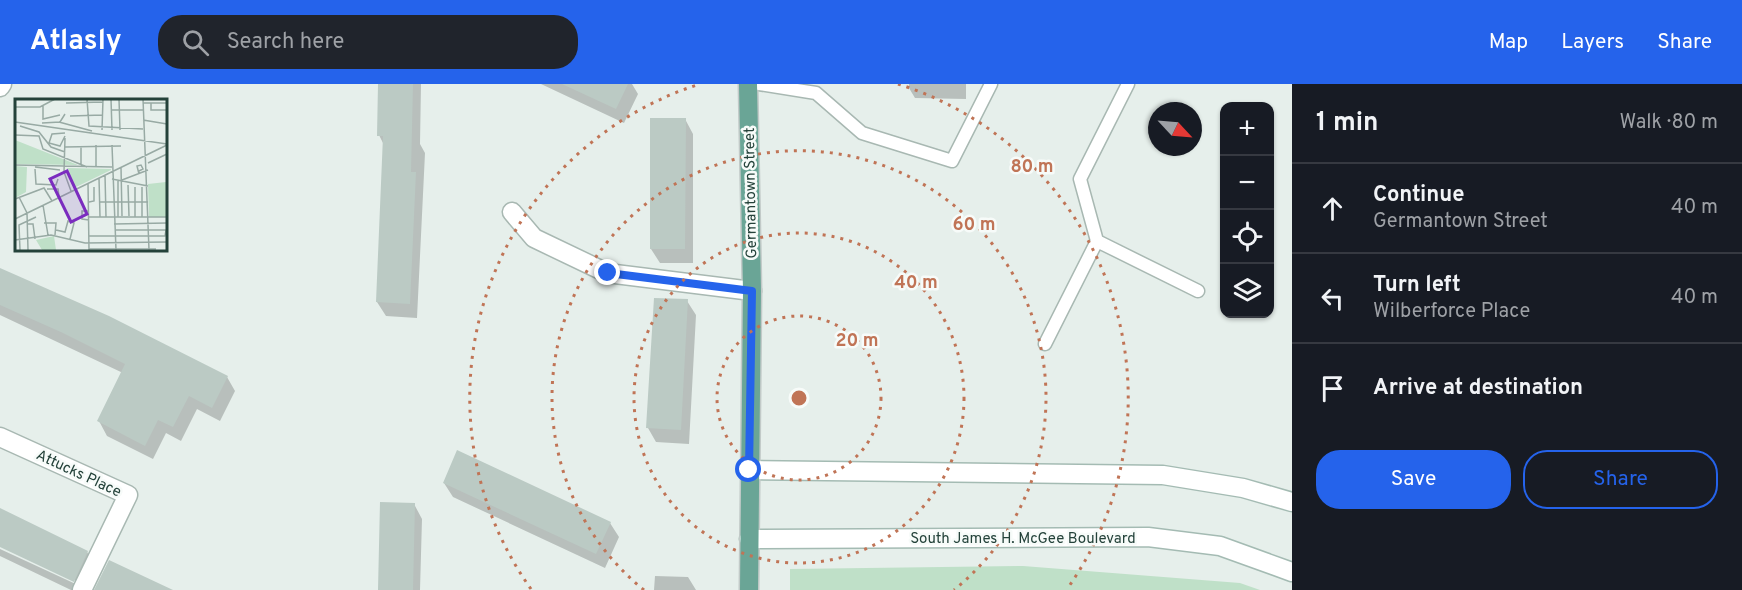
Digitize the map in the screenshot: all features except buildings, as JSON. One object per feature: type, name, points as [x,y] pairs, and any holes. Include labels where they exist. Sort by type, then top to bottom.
[{"type":"main road","name":"Germantown Street","points":[[748,84],[752,291],[749,470],[750,590]]},
{"type":"main road","points":[[512,212],[534,238],[608,273],[752,291]]},
{"type":"main road","name":"Attucks Place","points":[[0,437],[128,495],[82,590]]},
{"type":"main road","points":[[749,470],[1163,476],[1243,488],[1292,502]]},
{"type":"main road","name":"South James H. McGee Boulevard","points":[[750,539],[1148,537],[1220,546],[1292,572]]},
{"type":"lane","points":[[759,84],[816,93],[862,133],[952,161],[992,84]]},
{"type":"lane","points":[[1045,344],[1097,240],[1080,179],[1128,84]]},
{"type":"lane","points":[[1097,240],[1198,291]]},
{"type":"green space","points":[[1023,566],[1240,583],[1260,590],[790,590],[790,569]]},
{"type":"route","points":[[608,273],[752,291],[749,470]]}]
